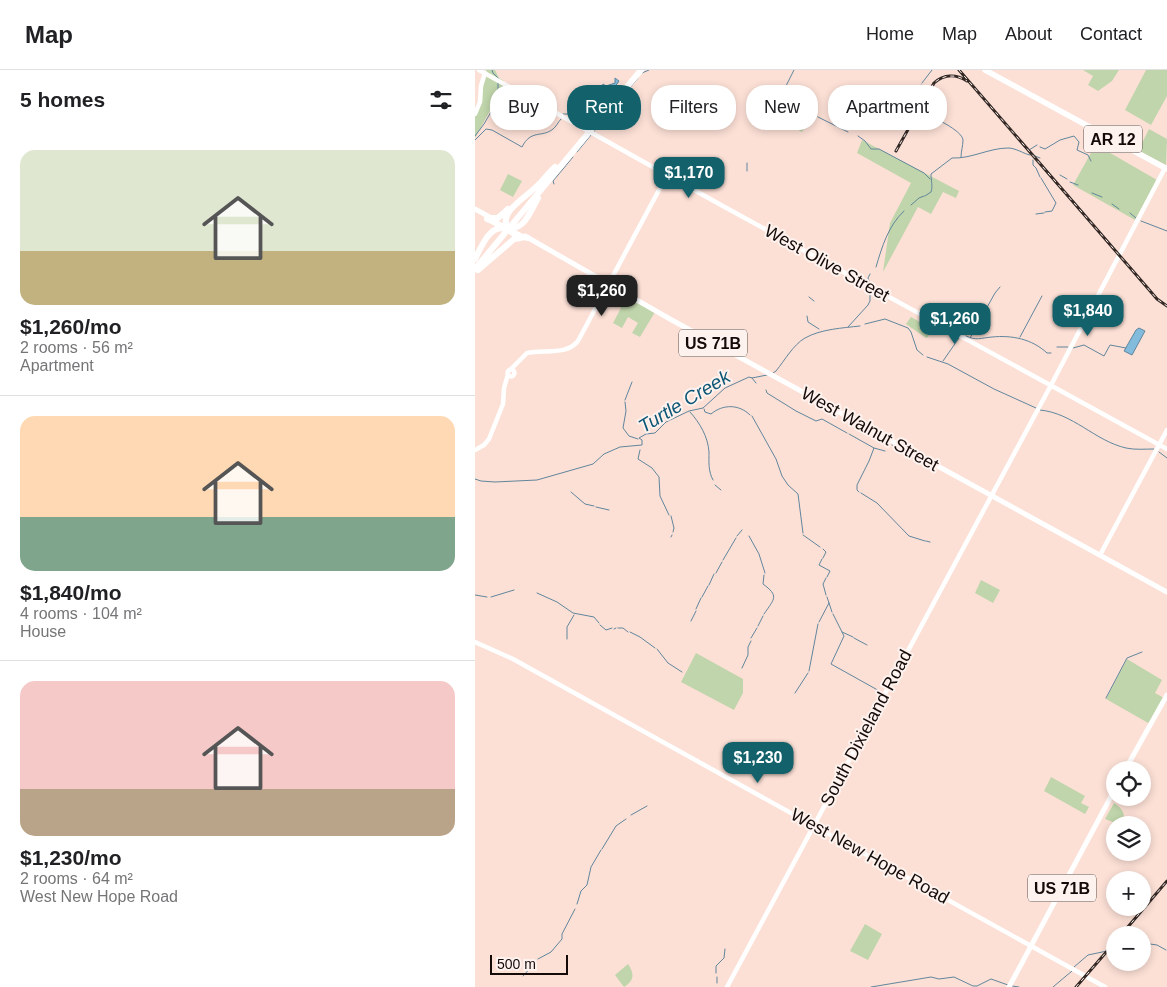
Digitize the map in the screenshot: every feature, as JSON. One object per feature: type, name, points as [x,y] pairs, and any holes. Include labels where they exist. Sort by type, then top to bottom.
[{"type":"highway","points":[[498,253],[507,241],[506,215],[510,209],[540,184],[636,70]]},
{"type":"highway","points":[[475,263],[549,180],[641,70]]},
{"type":"highway","name":"AR 12","points":[[985,70],[1166,168]]},
{"type":"highway","points":[[475,270],[555,167]]},
{"type":"highway","points":[[524,237],[521,231],[522,224],[549,180]]},
{"type":"highway","points":[[481,215],[498,218],[517,203]]},
{"type":"highway","points":[[481,215],[524,237]]},
{"type":"highway","points":[[475,259],[490,233],[491,226],[481,215]]},
{"type":"highway","points":[[490,233],[522,224]]},
{"type":"highway","points":[[475,270],[515,239],[524,237]]},
{"type":"main road","name":"West Olive Street","points":[[479,70],[1167,449]]},
{"type":"main road","points":[[475,112],[480,100],[481,86],[485,73]]},
{"type":"main road","name":"South Dixieland Road","points":[[727,987],[1051,386],[1166,168]]},
{"type":"main road","points":[[475,450],[484,445],[489,439],[503,404],[505,386],[522,357],[529,352],[564,350],[575,344],[667,175]]},
{"type":"main road","name":"West Walnut Street","points":[[524,237],[1167,592]]},
{"type":"main road","points":[[1099,555],[1167,430]]},
{"type":"main road","name":"West New Hope Road","points":[[475,642],[513,659],[1105,987]]},
{"type":"main road","points":[[1130,761],[1167,695]]},
{"type":"main road","name":"US 71B","points":[[1009,987],[1106,806]]},
{"type":"green space","points":[[486,70],[495,70],[499,78],[504,81],[504,85],[490,85],[490,111],[475,138],[475,116]]},
{"type":"green space","points":[[1083,70],[1119,70],[1112,81],[1098,91],[1088,85],[1093,76]]},
{"type":"green space","points":[[1146,70],[1167,70],[1167,96],[1151,125],[1125,110]]},
{"type":"green space","points":[[1149,129],[1167,139],[1166,165],[1138,151]]},
{"type":"green space","points":[[1101,135],[1111,140],[1105,150],[1157,180],[1135,220],[1073,185]]},
{"type":"green space","points":[[862,140],[959,191],[956,198],[943,192],[931,214],[918,207],[883,272],[890,223],[911,183],[857,153]]},
{"type":"green space","points":[[508,174],[522,181],[513,197],[500,190]]},
{"type":"green space","points":[[616,290],[655,312],[640,337],[632,333],[638,323],[628,317],[622,328],[613,323],[621,308],[604,297],[605,294],[612,298]]},
{"type":"green space","points":[[911,317],[920,322],[924,318],[935,324],[928,337],[926,338],[906,324]]},
{"type":"green space","points":[[981,580],[1000,590],[993,603],[975,593]]},
{"type":"green space","points":[[696,653],[743,679],[743,693],[734,710],[681,682]]},
{"type":"green space","points":[[1127,659],[1162,680],[1155,693],[1164,698],[1150,724],[1106,699]]},
{"type":"green space","points":[[1051,777],[1085,796],[1081,803],[1089,807],[1085,814],[1044,791]]},
{"type":"green space","points":[[1112,806],[1118,806],[1124,815],[1124,816],[1107,816]]},
{"type":"green space","points":[[865,924],[882,934],[868,960],[850,951]]},
{"type":"green space","points":[[628,964],[632,971],[632,980],[624,987],[615,975]]},
{"type":"water","points":[[615,78],[619,81],[616,85],[609,85],[615,83]]},
{"type":"water","points":[[1139,328],[1145,331],[1132,355],[1124,351]]},
{"type":"waterway","points":[[492,70],[499,79]]},
{"type":"waterway","points":[[642,73],[649,70]]},
{"type":"waterway","points":[[786,85],[794,70]]},
{"type":"waterway","points":[[922,83],[932,70]]},
{"type":"waterway","points":[[577,152],[638,78]]},
{"type":"waterway","points":[[475,136],[499,98],[498,83]]},
{"type":"waterway","points":[[818,117],[848,132]]},
{"type":"waterway","points":[[475,140],[486,129],[492,130],[522,147],[529,138],[549,132],[561,119]]},
{"type":"waterway","points":[[947,125],[958,132],[963,140],[961,157]]},
{"type":"waterway","points":[[858,136],[871,149],[879,149],[924,173],[930,179]]},
{"type":"waterway","points":[[1040,147],[1045,149],[1060,140],[1074,136],[1079,142],[1077,150],[1088,155],[1091,161]]},
{"type":"waterway","points":[[1029,150],[1037,145]]},
{"type":"waterway","points":[[925,196],[931,192],[931,174],[952,158],[966,157],[1001,148],[1014,149],[1030,155]]},
{"type":"waterway","points":[[1035,156],[1040,158]]},
{"type":"waterway","points":[[554,184],[553,181],[573,157]]},
{"type":"waterway","points":[[1033,160],[1033,165],[1040,177]]},
{"type":"waterway","points":[[747,163],[747,171]]},
{"type":"waterway","points":[[1060,175],[1067,179]]},
{"type":"waterway","points":[[1041,178],[1056,203],[1052,211],[1045,212]]},
{"type":"waterway","points":[[1070,182],[1078,185]]},
{"type":"waterway","points":[[1092,193],[1102,197]]},
{"type":"waterway","points":[[911,205],[924,196]]},
{"type":"waterway","points":[[1112,204],[1119,209]]},
{"type":"waterway","points":[[876,267],[883,244],[894,223],[904,211]]},
{"type":"waterway","points":[[1036,214],[1044,213]]},
{"type":"waterway","points":[[1130,213],[1136,218]]},
{"type":"waterway","points":[[1141,221],[1167,231]]},
{"type":"waterway","points":[[870,274],[868,278],[870,284]]},
{"type":"waterway","points":[[970,338],[1000,287]]},
{"type":"waterway","points":[[848,327],[868,305],[870,289]]},
{"type":"waterway","points":[[1020,337],[1042,296]]},
{"type":"waterway","points":[[809,297],[814,301]]},
{"type":"waterway","points":[[807,316],[808,322],[819,329]]},
{"type":"waterway","name":"Turtle Creek","points":[[865,324],[885,319],[908,328],[917,350],[923,355]]},
{"type":"waterway","name":"Turtle Creek","points":[[773,373],[805,338],[825,331],[860,326]]},
{"type":"waterway","points":[[966,336],[976,339],[1014,337],[1035,344],[1047,353],[1051,353]]},
{"type":"waterway","points":[[943,361],[959,338]]},
{"type":"waterway","points":[[1073,348],[1084,345],[1104,356],[1110,345],[1126,348]]},
{"type":"waterway","points":[[1057,347],[1068,347]]},
{"type":"waterway","name":"Turtle Creek","points":[[927,357],[948,364],[994,389],[1036,408]]},
{"type":"waterway","name":"Turtle Creek","points":[[475,479],[495,482],[537,480],[593,464],[604,454],[620,447],[642,445],[642,440],[639,438],[646,434],[655,433],[666,422],[689,411],[703,408],[725,388],[749,377],[767,375]]},
{"type":"waterway","name":"Turtle Creek","points":[[752,378],[756,383]]},
{"type":"waterway","points":[[625,400],[632,382]]},
{"type":"waterway","points":[[766,390],[767,393],[796,411],[816,421],[822,419],[847,433]]},
{"type":"waterway","points":[[625,402],[626,411],[623,428],[629,436],[638,439]]},
{"type":"waterway","points":[[704,409],[705,412],[711,414],[721,408],[736,407],[750,415]]},
{"type":"waterway","name":"Turtle Creek","points":[[1040,410],[1063,416],[1104,440],[1129,449],[1154,449]]},
{"type":"waterway","points":[[690,412],[700,426],[707,441],[711,477],[713,480]]},
{"type":"waterway","points":[[752,416],[776,459],[782,476],[798,494],[803,533]]},
{"type":"waterway","points":[[849,434],[874,448],[857,485],[859,492]]},
{"type":"waterway","points":[[892,445],[898,448]]},
{"type":"waterway","points":[[874,448],[885,451]]},
{"type":"waterway","points":[[640,450],[638,459],[652,468],[659,477],[660,496],[669,515]]},
{"type":"waterway","name":"Turtle Creek","points":[[1159,452],[1167,458]]},
{"type":"waterway","points":[[715,485],[721,490]]},
{"type":"waterway","points":[[571,492],[585,504],[594,506]]},
{"type":"waterway","points":[[861,493],[877,503],[909,536],[925,541]]},
{"type":"waterway","points":[[596,507],[609,510]]},
{"type":"waterway","points":[[671,516],[673,532]]},
{"type":"waterway","points":[[737,536],[742,530]]},
{"type":"waterway","points":[[803,535],[820,547]]},
{"type":"waterway","points":[[749,536],[759,554],[765,573]]},
{"type":"waterway","points":[[723,560],[736,538]]},
{"type":"waterway","points":[[926,541],[930,542]]},
{"type":"waterway","points":[[823,549],[826,552],[823,558]]},
{"type":"waterway","points":[[822,559],[819,565],[830,571],[827,577]]},
{"type":"waterway","points":[[716,573],[722,562]]},
{"type":"waterway","points":[[709,585],[714,574]]},
{"type":"waterway","points":[[764,575],[763,584],[774,598],[764,614]]},
{"type":"waterway","points":[[826,578],[823,584],[826,595]]},
{"type":"waterway","points":[[702,597],[708,586]]},
{"type":"waterway","points":[[491,597],[514,590]]},
{"type":"waterway","points":[[537,593],[557,602],[573,613],[594,617],[599,623]]},
{"type":"waterway","points":[[475,595],[487,597]]},
{"type":"waterway","points":[[827,597],[832,612]]},
{"type":"waterway","points":[[696,609],[701,598]]},
{"type":"waterway","points":[[819,622],[829,603]]},
{"type":"waterway","points":[[691,621],[696,611]]},
{"type":"waterway","points":[[833,614],[844,636],[831,664],[883,693]]},
{"type":"waterway","points":[[567,639],[567,627],[574,615]]},
{"type":"waterway","points":[[758,626],[763,616]]},
{"type":"waterway","points":[[809,671],[818,624]]},
{"type":"waterway","points":[[600,625],[606,630],[612,628]]},
{"type":"waterway","points":[[618,628],[623,628],[628,632]]},
{"type":"waterway","points":[[751,638],[757,628]]},
{"type":"waterway","points":[[630,632],[655,648]]},
{"type":"waterway","points":[[842,632],[853,637]]},
{"type":"waterway","points":[[854,638],[867,645]]},
{"type":"waterway","points":[[742,668],[748,655],[748,647],[751,641]]},
{"type":"waterway","points":[[657,649],[668,663],[682,672]]},
{"type":"waterway","points":[[1106,698],[1127,658],[1142,652]]},
{"type":"waterway","points":[[795,693],[808,673]]},
{"type":"waterway","points":[[631,815],[647,806]]},
{"type":"waterway","points":[[602,849],[616,826],[626,819]]},
{"type":"waterway","points":[[577,904],[581,891],[587,885],[591,867],[601,850]]},
{"type":"waterway","points":[[538,959],[551,952],[562,939],[562,934],[575,909]]},
{"type":"waterway","points":[[1151,944],[1166,950]]},
{"type":"waterway","points":[[716,973],[716,966],[724,958],[725,949]]},
{"type":"waterway","points":[[1074,967],[1088,955],[1106,951]]},
{"type":"waterway","points":[[523,976],[535,963]]},
{"type":"waterway","points":[[1053,987],[1072,971]]},
{"type":"waterway","points":[[717,977],[717,983]]},
{"type":"waterway","points":[[871,987],[931,977],[939,979],[954,977],[973,986],[991,979],[1008,985]]},
{"type":"waterway","points":[[1012,986],[1019,987]]},
{"type":"railway","points":[[959,70],[1157,299],[1167,306]]},
{"type":"railway","points":[[896,151],[934,83],[950,76],[959,77],[967,81]]},
{"type":"railway","points":[[1129,926],[1167,881]]},
{"type":"railway","points":[[1076,987],[1106,952]]}]
